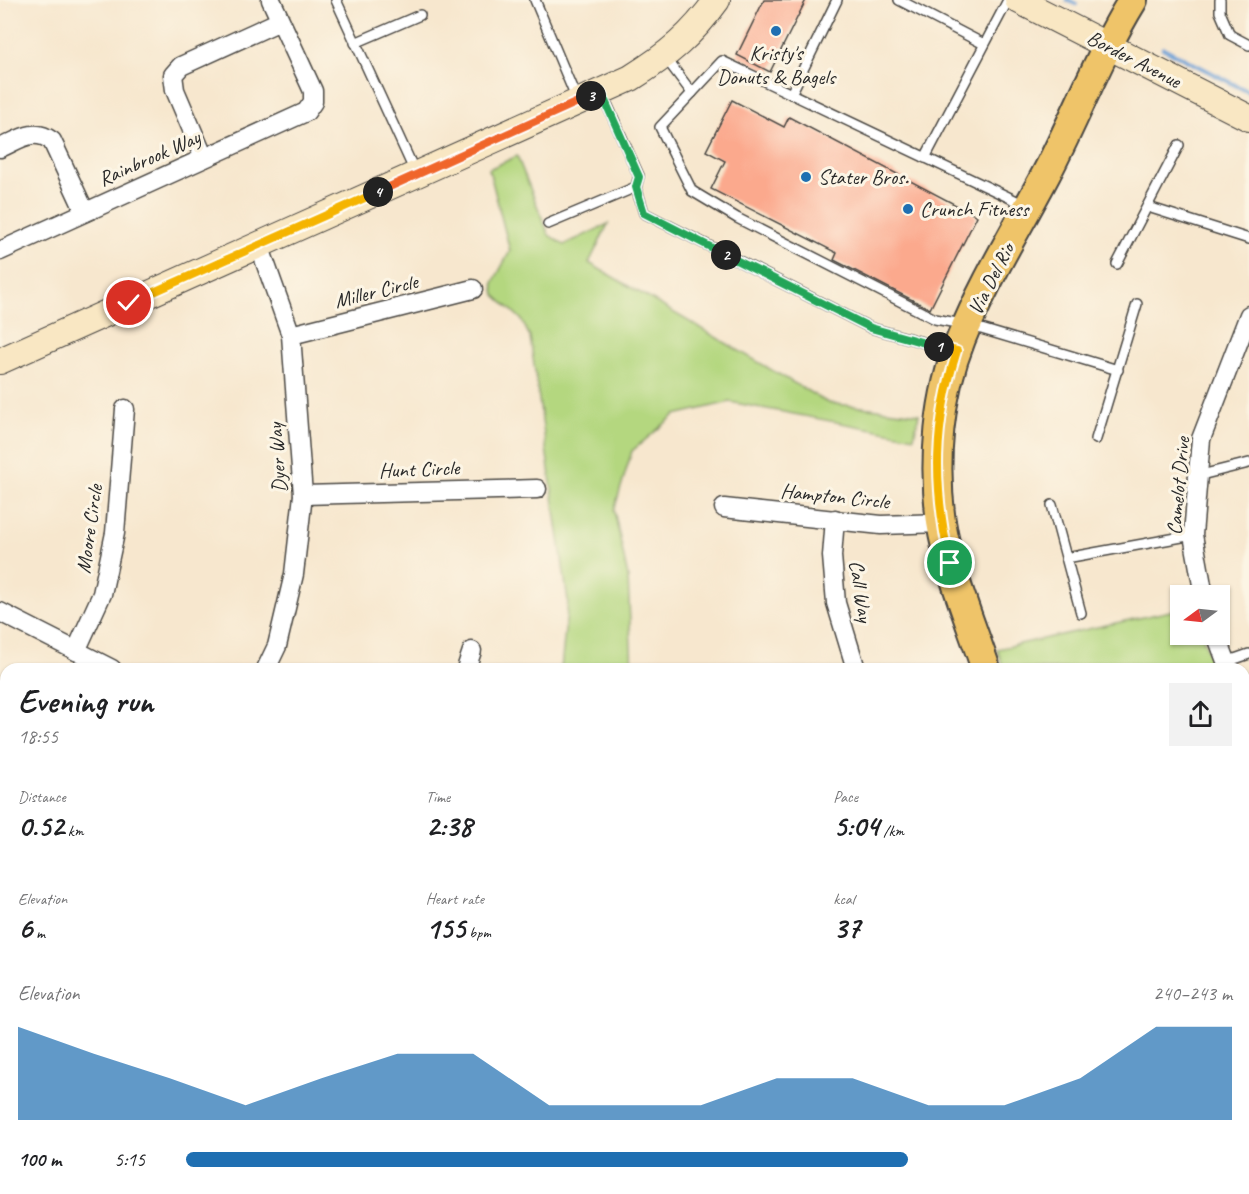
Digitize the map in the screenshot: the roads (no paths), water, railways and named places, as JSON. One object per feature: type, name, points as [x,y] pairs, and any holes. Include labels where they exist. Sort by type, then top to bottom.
[{"type":"main road","name":"Via Del Rio","points":[[984,663],[950,563],[941,523],[937,479],[942,406],[962,338],[1133,0]]},
{"type":"street","points":[[204,158],[175,90],[173,75],[181,66],[280,21],[271,0]]},
{"type":"street","points":[[0,361],[631,78],[665,57],[702,20],[717,0]]},
{"type":"street","name":"Border Avenue","points":[[1018,0],[1249,118]]},
{"type":"street","name":"Rainbrook Way","points":[[0,251],[306,112],[313,102],[313,91],[280,21]]},
{"type":"street","points":[[0,148],[31,134],[43,134],[52,141],[85,212]]},
{"type":"street","name":"Dyer Way","points":[[259,245],[291,335],[303,495],[294,574],[277,646],[269,663]]},
{"type":"street","name":"Miller Circle","points":[[291,335],[473,289]]},
{"type":"street","name":"Camelot Drive","points":[[1202,585],[1193,536],[1201,439],[1249,315]]},
{"type":"street","name":"Moore Circle","points":[[76,651],[102,594],[115,533],[125,409]]},
{"type":"street","name":"Hunt Circle","points":[[303,495],[537,489]]},
{"type":"street","name":"Hampton Circle","points":[[724,508],[881,525],[941,523]]},
{"type":"street","name":"Call Way","points":[[835,519],[832,580],[836,603],[854,663]]},
{"type":"street","points":[[0,612],[100,663]]},
{"type":"street","points":[[1220,645],[1226,663]]},
{"type":"street","points":[[468,663],[472,651]]},
{"type":"lane","points":[[336,0],[416,174]]},
{"type":"lane","points":[[536,0],[578,102]]},
{"type":"lane","points":[[791,94],[837,0]]},
{"type":"lane","points":[[899,0],[984,44]]},
{"type":"lane","points":[[925,158],[1008,0]]},
{"type":"lane","points":[[1220,0],[1220,12],[1230,35],[1249,45]]},
{"type":"lane","points":[[355,43],[420,15]]},
{"type":"lane","points":[[665,57],[692,93]]},
{"type":"lane","points":[[962,338],[935,319],[748,223],[692,191],[660,127],[722,62],[1028,206]]},
{"type":"lane","points":[[601,92],[639,177],[636,187],[644,213],[871,328],[962,338],[1118,370]]},
{"type":"lane","points":[[1118,264],[1179,146]]},
{"type":"lane","points":[[548,224],[636,187]]},
{"type":"lane","points":[[1148,207],[1249,238]]},
{"type":"lane","points":[[1096,440],[1137,304]]},
{"type":"lane","points":[[1197,476],[1249,463]]},
{"type":"lane","points":[[1052,505],[1081,613]]},
{"type":"lane","points":[[1066,558],[1193,536]]},
{"type":"lane","points":[[1232,663],[1249,654]]},
{"type":"waterway","points":[[1067,0],[1076,4]]},
{"type":"waterway","points":[[1163,48],[1249,92]]},
{"type":"place","name":"Kristy's Donuts & Bagels","points":[[776,31]]},
{"type":"place","name":"Stater Bros.","points":[[806,177]]},
{"type":"place","name":"Crunch Fitness","points":[[908,209]]}]
